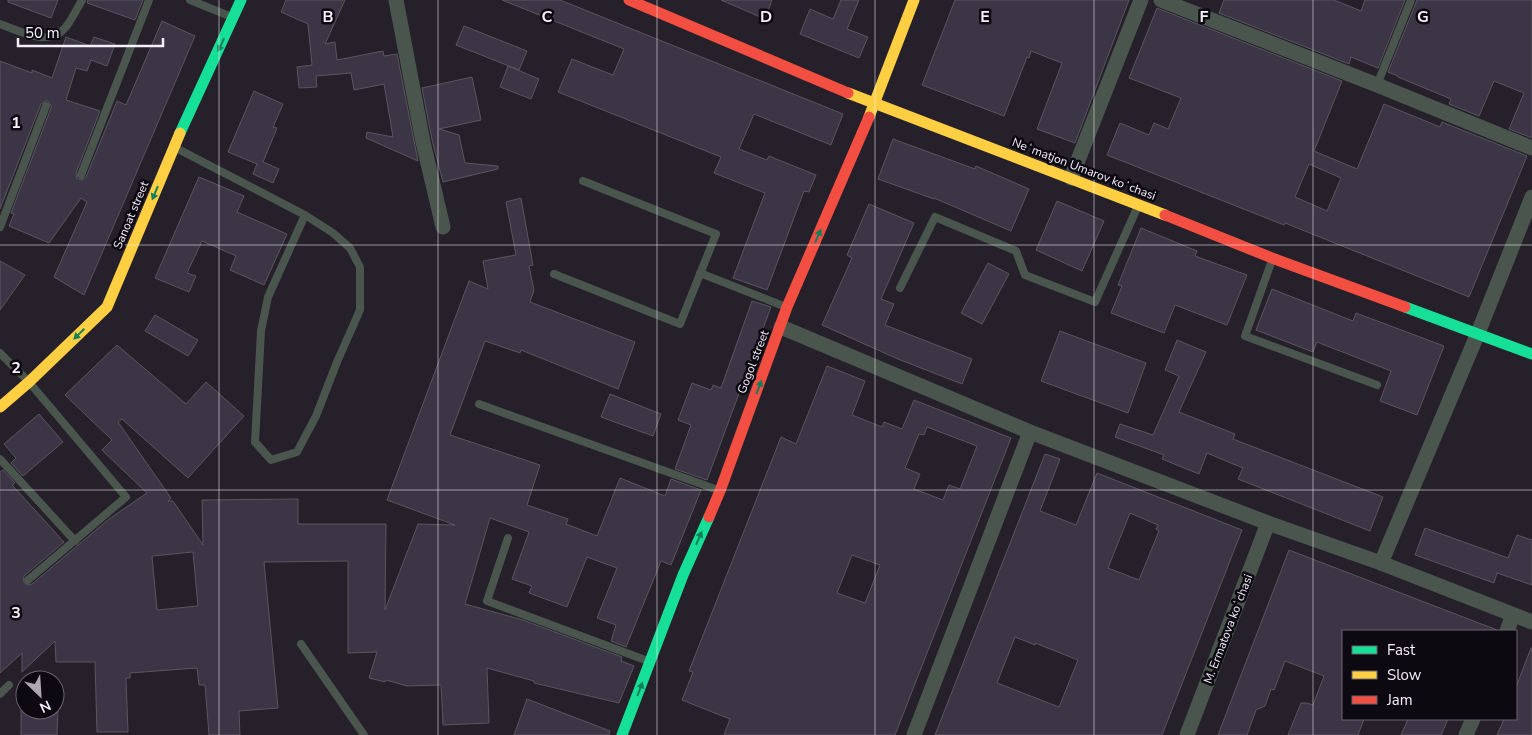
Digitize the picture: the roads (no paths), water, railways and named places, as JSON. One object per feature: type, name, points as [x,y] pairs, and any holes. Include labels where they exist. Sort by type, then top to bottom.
[{"type":"main road","name":"Sanoat street","points":[[0,407],[29,382],[107,307],[174,147],[241,0]]},
{"type":"main road","name":"Neʻmatjon Umarov koʻchasi","points":[[629,0],[875,104],[1071,178],[1272,258],[1532,354]]},
{"type":"main road","name":"Gogol street","points":[[622,735],[683,576],[720,491],[787,308],[875,104],[914,0]]},
{"type":"street","points":[[396,0],[423,142],[443,227]]},
{"type":"street","points":[[1071,178],[1141,0]]},
{"type":"street","points":[[1161,0],[1532,148]]},
{"type":"street","points":[[1381,563],[1478,333],[1532,197]]},
{"type":"street","points":[[781,327],[1030,432],[1268,523],[1381,563],[1532,622]]},
{"type":"street","points":[[914,735],[1030,432]]},
{"type":"street","name":"M. Ermatova koʻchasi","points":[[1187,735],[1268,523]]},
{"type":"street","points":[[1507,630],[1513,615]]},
{"type":"street","points":[[1466,735],[1472,720]]},
{"type":"lane","points":[[0,24],[35,37],[49,37],[65,28],[82,0]]},
{"type":"lane","points":[[81,175],[149,0]]},
{"type":"lane","points":[[190,0],[234,17]]},
{"type":"lane","points":[[1377,85],[1411,0]]},
{"type":"lane","points":[[0,226],[46,106]]},
{"type":"lane","points":[[174,147],[305,215],[333,233],[350,248],[360,267],[360,310],[316,416],[297,452],[271,460],[254,442],[261,331],[268,297],[305,215]]},
{"type":"lane","points":[[554,274],[680,324],[716,234],[583,181]]},
{"type":"lane","points":[[900,288],[935,217],[1016,251],[1026,275],[1095,302],[1138,204]]},
{"type":"lane","points":[[1272,258],[1245,336],[1377,385]]},
{"type":"lane","points":[[700,273],[787,308]]},
{"type":"lane","points":[[0,353],[29,382],[126,497],[28,580]]},
{"type":"lane","points":[[479,404],[720,491]]},
{"type":"lane","points":[[0,459],[75,541]]},
{"type":"lane","points":[[508,538],[487,601],[650,662]]},
{"type":"lane","points":[[301,644],[364,735]]},
{"type":"lane","points":[[0,694],[9,685]]}]
